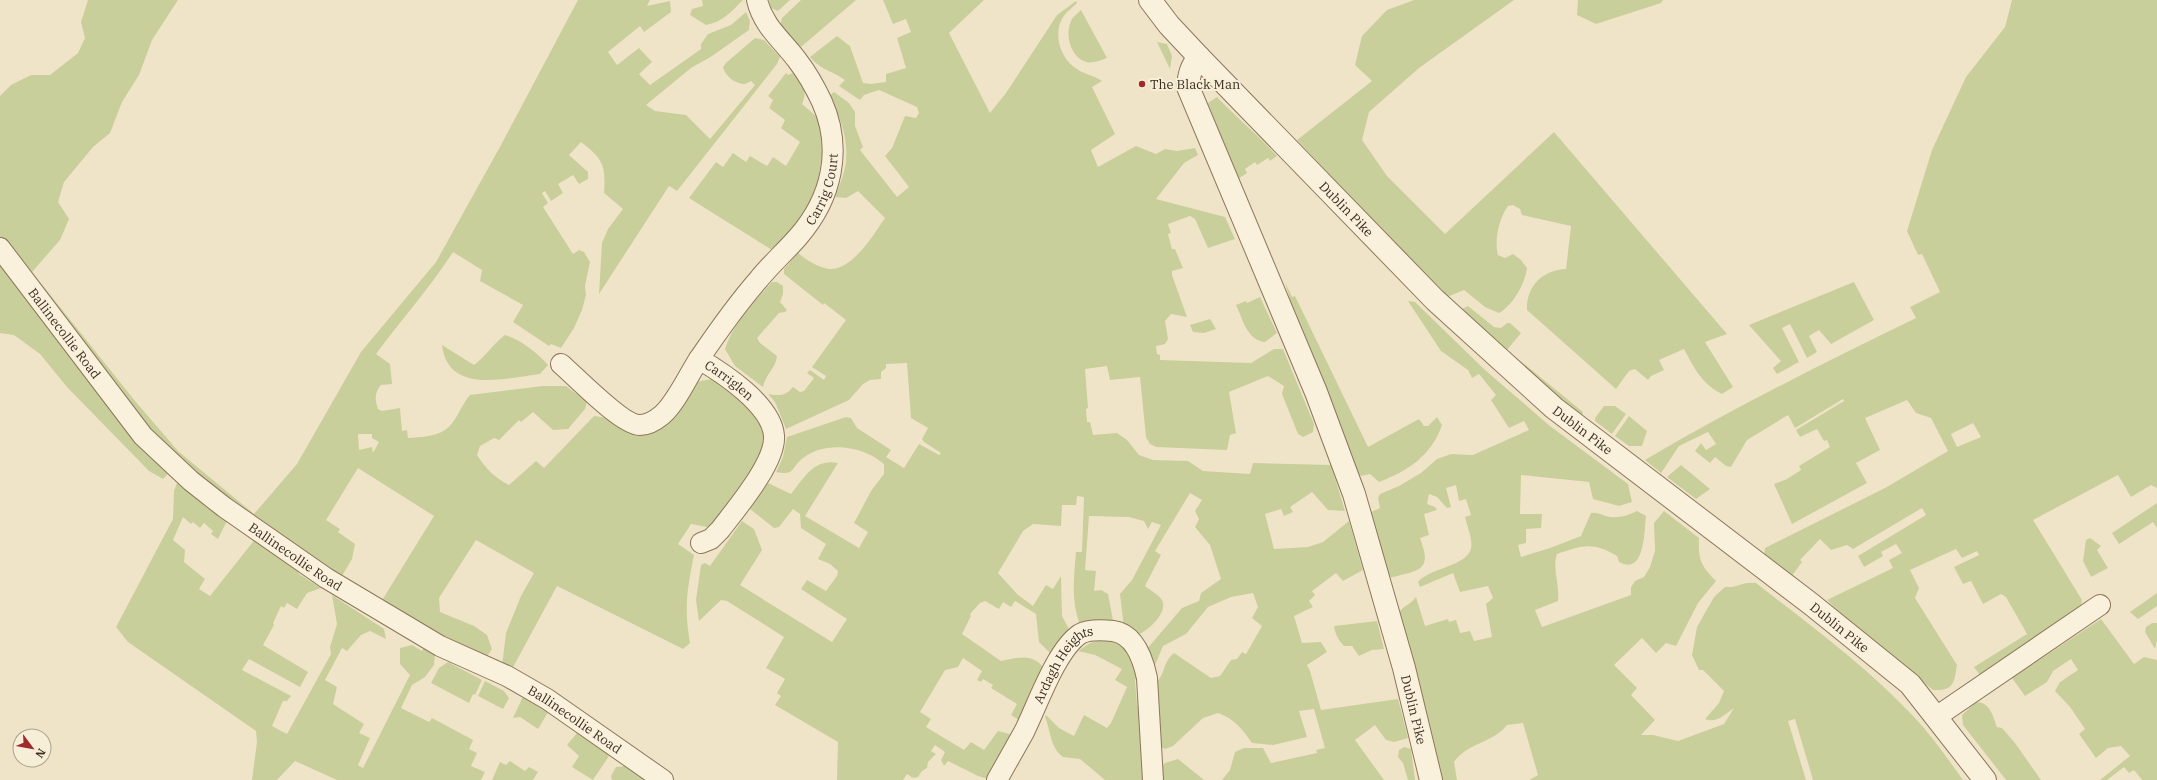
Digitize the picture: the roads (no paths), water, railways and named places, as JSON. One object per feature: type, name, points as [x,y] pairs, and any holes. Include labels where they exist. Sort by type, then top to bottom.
[{"type":"street","name":"Carrig Court","points":[[699,359],[741,300],[799,236],[814,215],[825,193],[832,167],[834,146],[830,125],[822,103],[806,71],[766,22],[757,0]]},
{"type":"street","name":"Dublin Pike","points":[[1150,0],[1169,25],[1199,57],[1435,300],[1543,398],[1817,609],[1910,684],[1985,780]]},
{"type":"street","name":"Dublin Pike","points":[[1199,57],[1192,65],[1188,87],[1316,392],[1354,494],[1396,638],[1432,780]]},
{"type":"street","name":"Ballinecollie Road","points":[[0,248],[143,436],[191,481],[224,507],[326,578],[440,646],[507,676],[548,699],[663,780]]},
{"type":"street","name":"Carriglen","points":[[561,364],[611,410],[629,422],[639,426],[650,423],[662,414],[699,359],[717,369],[751,397],[771,423],[774,436],[768,461],[720,530],[711,539],[701,543]]},
{"type":"street","points":[[1936,717],[2100,605]]},
{"type":"street","name":"Ardagh Heights","points":[[997,780],[1024,732],[1056,665],[1070,642],[1081,634],[1104,630],[1117,632],[1133,644],[1144,663],[1147,678],[1153,780]]},
{"type":"place","name":"The Black Man","points":[[1142,84]]}]
